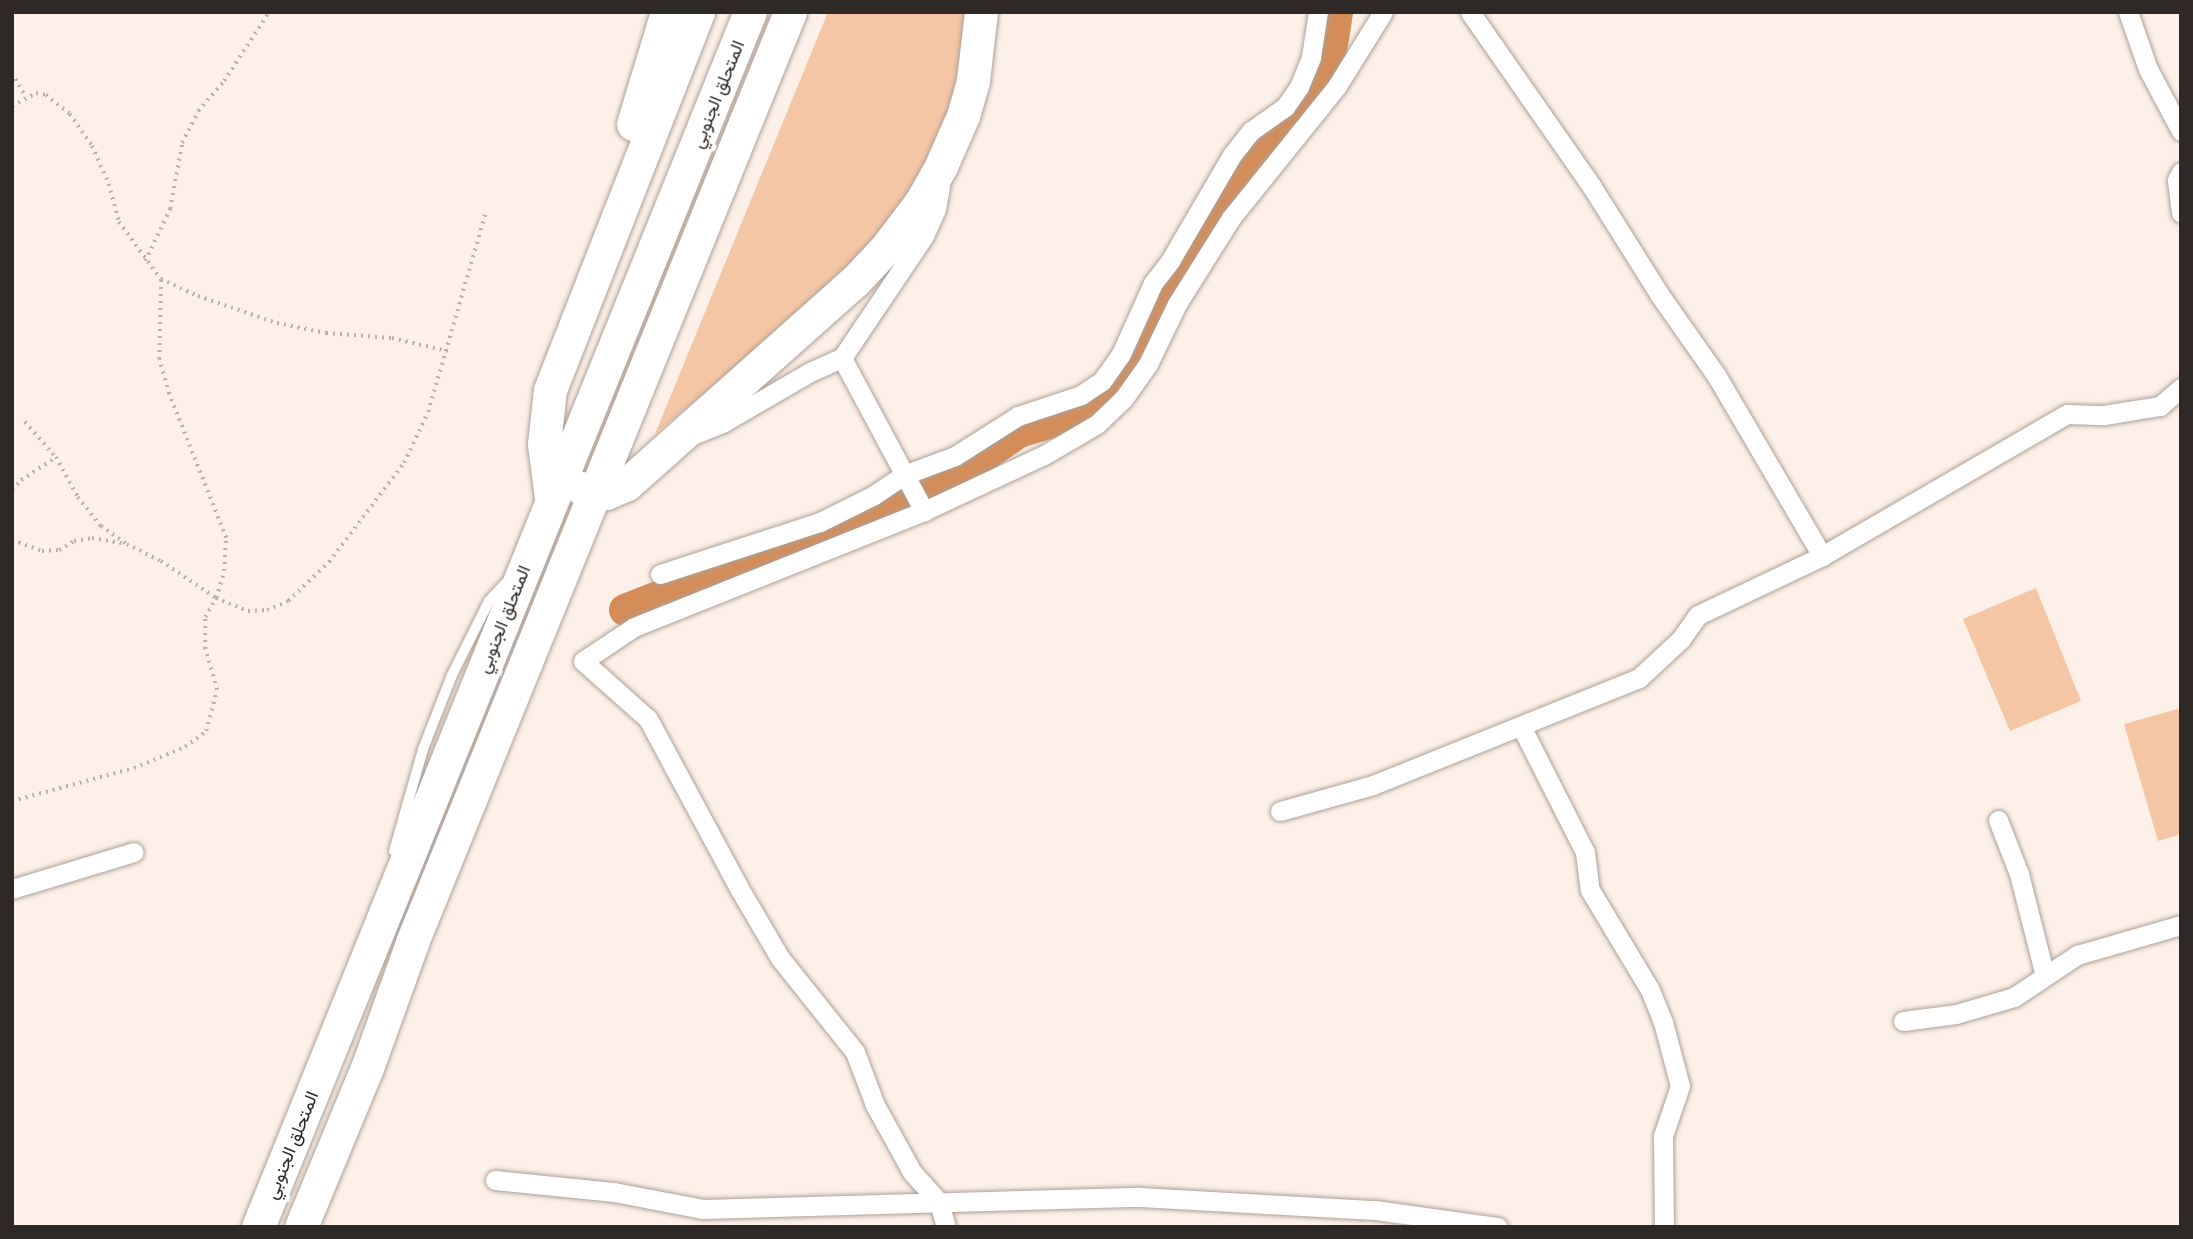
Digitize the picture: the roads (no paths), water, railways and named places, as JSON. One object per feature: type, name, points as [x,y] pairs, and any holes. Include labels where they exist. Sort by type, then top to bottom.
[{"type":"highway","points":[[616,217],[629,138],[667,12]]},
{"type":"highway","points":[[698,12],[550,390],[544,444],[555,489],[595,494],[617,490],[627,484],[855,281],[886,248],[914,211],[941,166],[963,116],[973,80],[981,12]]},
{"type":"highway","name":"المتحلق الجنوبي","points":[[258,1227],[750,12]]},
{"type":"highway","name":"المتحلق الجنوبي","points":[[301,1227],[367,1068],[413,940],[790,12]]},
{"type":"street","points":[[660,574],[820,522],[874,495],[904,475],[955,456],[1018,416],[1081,395],[1102,381],[1121,354],[1153,283],[1170,261],[1232,155],[1251,131],[1285,107],[1299,88],[1311,57],[1318,12]]},
{"type":"street","points":[[946,1227],[939,1202],[912,1172],[876,1105],[855,1052],[780,958],[648,719],[583,661],[634,627],[924,511],[1044,455],[1097,424],[1124,398],[1148,364],[1177,304],[1231,218],[1337,86],[1375,20],[1383,12]]},
{"type":"street","points":[[1470,12],[1592,187],[1658,294],[1716,375],[1822,556]]},
{"type":"street","points":[[2128,12],[2148,69],[2181,131]]},
{"type":"street","points":[[674,441],[724,422],[810,372],[842,358],[924,236],[939,195],[941,166]]},
{"type":"street","points":[[2181,172],[2178,180],[2181,213]]},
{"type":"street","points":[[842,358],[924,511]]},
{"type":"street","points":[[1280,811],[1373,785],[1639,678],[1681,639],[1698,615],[1822,556],[2067,414],[2104,415],[2160,407],[2181,388]]},
{"type":"street","points":[[1521,726],[1586,852],[1590,890],[1650,990],[1662,1022],[1679,1086],[1663,1136],[1664,1227]]},
{"type":"street","points":[[1998,820],[2018,874],[2045,976]]},
{"type":"street","points":[[12,889],[134,852]]},
{"type":"street","points":[[1903,1021],[1956,1014],[2014,997],[2077,955],[2181,925]]},
{"type":"street","points":[[495,1180],[614,1192],[703,1209],[1140,1197],[1375,1210],[1498,1227]]},
{"type":"lane","points":[[392,860],[423,749],[452,675],[489,601],[521,573]]},
{"type":"lane","points":[[379,925],[389,873]]},
{"type":"waterway","points":[[625,610],[768,554],[819,542],[968,467],[1019,432],[1059,420],[1107,396],[1139,351],[1157,302],[1179,264],[1216,216],[1251,155],[1290,127],[1313,98],[1330,58],[1337,12]]}]
